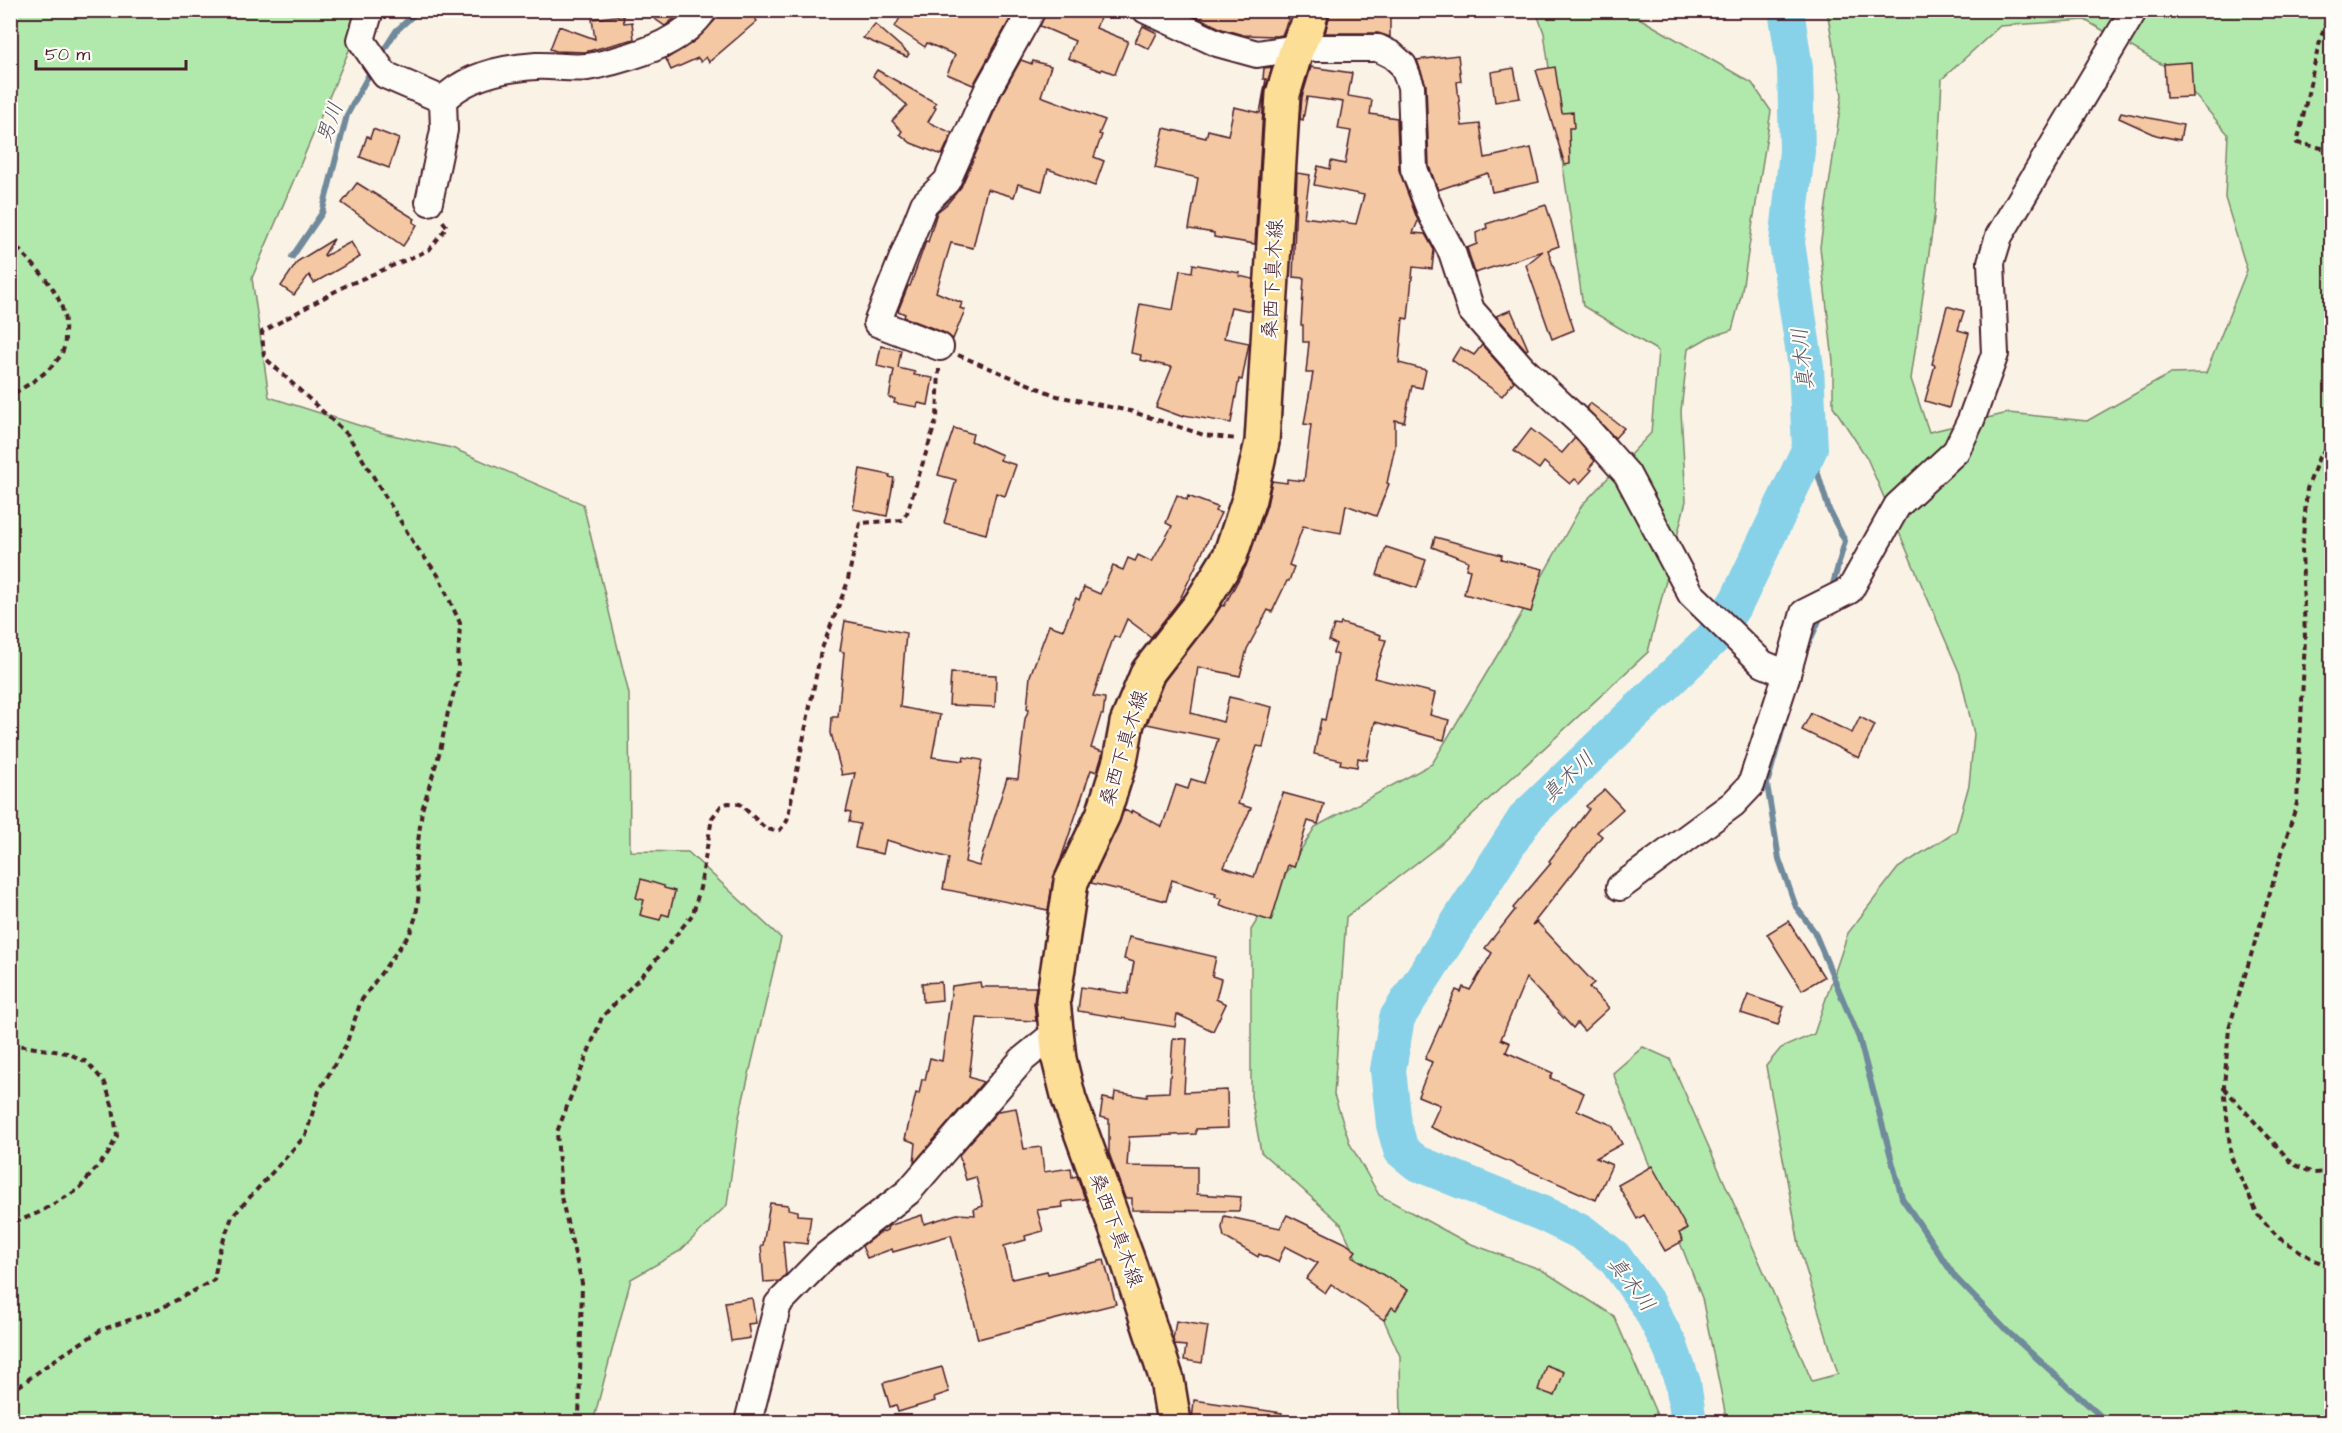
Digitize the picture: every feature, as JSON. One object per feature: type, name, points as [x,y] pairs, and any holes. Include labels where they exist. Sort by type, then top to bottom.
[{"type":"main road","name":"桑西下真木線","points":[[1174,1422],[1167,1380],[1129,1264],[1069,1100],[1055,1033],[1053,1001],[1071,882],[1103,815],[1120,761],[1127,723],[1148,672],[1200,604],[1230,556],[1249,499],[1262,442],[1283,94],[1312,10]]},
{"type":"street","points":[[370,10],[361,40],[385,75],[443,99]]},
{"type":"street","points":[[429,202],[444,130],[443,99],[450,92],[493,72],[537,66],[587,68],[636,55],[666,44],[697,21],[704,10]]},
{"type":"street","points":[[940,347],[877,323],[924,204],[946,181],[989,87],[1032,10]]},
{"type":"street","points":[[1146,10],[1216,43],[1257,54],[1297,48],[1378,48],[1392,55],[1403,65],[1411,86],[1414,169],[1432,215],[1452,252],[1471,310],[1522,368],[1584,427],[1627,474],[1691,594],[1763,664],[1787,674]]},
{"type":"street","points":[[1620,887],[1733,804],[1751,785],[1804,613],[1850,590],[1898,506],[1956,451],[1971,420],[1995,354],[1991,262],[1999,236],[2134,10]]},
{"type":"street","points":[[748,1422],[778,1304],[825,1256],[908,1192],[1022,1060],[1055,1033]]},
{"type":"path","points":[[2330,10],[2318,45],[2314,73],[2297,143],[2331,150]]},
{"type":"path","points":[[10,1394],[52,1361],[101,1330],[158,1311],[214,1280],[219,1252],[232,1217],[306,1135],[319,1091],[346,1045],[361,1001],[410,933],[416,916],[419,892],[415,866],[422,810],[440,751],[457,682],[460,623],[438,575],[415,545],[348,435],[264,357],[262,333],[343,287],[429,250],[447,227],[429,202]]},
{"type":"path","points":[[10,240],[56,291],[66,318],[65,348],[58,358],[46,371],[10,396]]},
{"type":"path","points":[[579,1422],[582,1283],[561,1197],[557,1132],[602,1017],[651,966],[693,914],[700,888],[712,818],[722,806],[728,803],[740,804],[765,828],[780,830],[787,821],[821,651],[847,584],[860,523],[902,520],[907,513],[937,418],[940,347],[1057,396],[1130,411],[1204,435],[1262,442]]},
{"type":"path","points":[[2331,440],[2319,457],[2307,489],[2302,549],[2305,639],[2296,803],[2229,1028],[2224,1087],[2231,1157],[2258,1215],[2279,1238],[2314,1260],[2331,1267]]},
{"type":"path","points":[[10,1044],[67,1053],[87,1062],[105,1083],[113,1108],[117,1136],[108,1154],[78,1190],[10,1224]]},
{"type":"path","points":[[2224,1087],[2293,1164],[2313,1173],[2331,1172]]},
{"type":"green space","points":[[10,11],[367,11],[252,278],[269,397],[383,433],[452,448],[583,504],[629,694],[630,851],[688,852],[781,938],[739,1117],[727,1205],[680,1251],[631,1279],[593,1422],[11,1422]]},
{"type":"green space","points":[[1536,11],[1639,11],[1639,18],[1752,83],[1771,111],[1741,296],[1732,330],[1709,337],[1688,349],[1681,411],[1686,501],[1648,652],[1436,848],[1346,917],[1334,1095],[1350,1144],[1379,1195],[1466,1242],[1542,1270],[1614,1316],[1660,1422],[1401,1422],[1400,1356],[1341,1224],[1261,1152],[1251,1096],[1251,930],[1315,827],[1432,764],[1510,634],[1582,505],[1651,433],[1658,351],[1583,306],[1544,33]]},
{"type":"green space","points":[[1827,11],[2331,11],[2331,1422],[1727,1422],[1702,1298],[1613,1073],[1643,1047],[1670,1059],[1812,1381],[1838,1374],[1800,1250],[1766,1066],[1781,1048],[1814,1034],[1848,933],[1898,868],[1956,831],[1969,785],[1974,734],[1960,674],[1867,458],[1833,406],[1833,361],[1820,247],[1842,95]],"holes":[[[2085,20],[2175,72],[2228,134],[2225,198],[2247,270],[2206,373],[2170,374],[2087,421],[2008,413],[1929,432],[1911,379],[1935,211],[1942,79],[2000,26]]]},
{"type":"building","points":[[642,10],[684,10],[665,26]]},
{"type":"building","points":[[719,10],[748,10],[757,21],[709,62],[706,57],[701,62],[698,58],[671,70],[666,59],[696,40],[716,19]]},
{"type":"building","points":[[904,10],[1015,10],[973,85],[947,74],[955,55],[927,43],[925,47],[895,27]]},
{"type":"building","points":[[1047,10],[1103,10],[1096,28],[1128,41],[1115,74],[1068,58],[1075,41],[1040,26]]},
{"type":"building","points":[[1183,10],[1292,10],[1282,35],[1277,36],[1243,35],[1222,29]]},
{"type":"building","points":[[1331,10],[1390,10],[1390,37],[1378,33],[1325,33]]},
{"type":"building","points":[[623,15],[624,23],[632,22],[634,39],[585,52],[550,49],[559,26],[595,39],[592,19]]},
{"type":"building","points":[[875,24],[909,54],[907,57],[863,38]]},
{"type":"building","points":[[1143,26],[1157,33],[1149,49],[1135,42]]},
{"type":"building","points":[[1458,55],[1461,81],[1457,82],[1462,126],[1480,124],[1485,158],[1531,148],[1539,182],[1492,192],[1488,173],[1438,190],[1429,166],[1426,85],[1417,60]]},
{"type":"building","points":[[1021,60],[1051,66],[1041,96],[1105,120],[1094,157],[1104,161],[1095,186],[1048,169],[1042,191],[1018,184],[1014,197],[987,189],[973,248],[951,243],[936,292],[962,303],[960,308],[965,310],[953,339],[945,333],[904,317],[905,314],[898,311],[908,286],[910,286],[926,241],[928,242],[937,212],[961,187],[1002,94]]},
{"type":"building","points":[[2191,62],[2193,97],[2166,98],[2164,64]]},
{"type":"building","points":[[1272,67],[1264,93],[1255,244],[1214,237],[1214,233],[1189,229],[1198,178],[1155,168],[1164,128],[1206,138],[1208,130],[1228,135],[1234,107],[1260,113],[1266,79],[1263,79],[1264,68]]},
{"type":"building","points":[[1311,67],[1352,73],[1348,96],[1372,100],[1370,114],[1397,118],[1399,170],[1418,221],[1413,233],[1425,234],[1434,250],[1432,269],[1413,267],[1408,319],[1403,318],[1399,363],[1426,370],[1422,388],[1412,386],[1404,422],[1395,420],[1395,447],[1387,483],[1389,484],[1376,516],[1346,505],[1341,533],[1303,526],[1289,565],[1294,567],[1289,581],[1272,612],[1268,610],[1247,649],[1240,676],[1198,667],[1191,713],[1223,722],[1229,697],[1272,707],[1263,747],[1257,746],[1238,804],[1251,808],[1224,867],[1254,877],[1283,793],[1324,804],[1318,824],[1308,821],[1294,867],[1288,865],[1271,921],[1220,905],[1222,899],[1215,897],[1216,894],[1172,880],[1166,901],[1091,883],[1124,810],[1131,813],[1132,810],[1162,827],[1176,785],[1188,789],[1191,779],[1204,783],[1218,739],[1147,724],[1164,681],[1222,605],[1224,606],[1246,566],[1267,505],[1272,481],[1287,483],[1287,479],[1304,481],[1311,425],[1304,424],[1313,373],[1306,373],[1309,342],[1303,342],[1303,325],[1301,325],[1304,278],[1293,277],[1297,173],[1310,175],[1304,217],[1356,224],[1364,195],[1314,185],[1318,166],[1330,169],[1331,161],[1345,164],[1351,131],[1338,129],[1343,102],[1307,97],[1303,120],[1300,119],[1302,97]]},
{"type":"building","points":[[1555,67],[1562,113],[1573,112],[1574,128],[1569,128],[1570,164],[1565,165],[1536,70]]},
{"type":"building","points":[[1514,68],[1520,98],[1495,102],[1491,72]]},
{"type":"building","points":[[877,70],[936,103],[934,107],[936,108],[928,122],[952,133],[942,155],[911,143],[900,134],[902,131],[892,121],[907,105],[873,76]]},
{"type":"building","points":[[2121,112],[2183,125],[2180,140],[2156,135],[2119,118]]},
{"type":"building","points":[[373,129],[399,139],[389,168],[360,157],[367,136],[370,138]]},
{"type":"building","points":[[357,183],[415,219],[413,222],[417,225],[403,246],[342,203]]},
{"type":"building","points":[[1546,205],[1559,246],[1548,250],[1574,330],[1552,339],[1526,265],[1543,251],[1475,273],[1467,248],[1477,244],[1476,233],[1487,228],[1486,224]]},
{"type":"building","points":[[334,239],[325,256],[351,242],[360,257],[314,283],[309,275],[294,295],[281,286],[298,261]]},
{"type":"building","points":[[1193,264],[1240,273],[1239,276],[1253,279],[1251,311],[1231,307],[1224,338],[1249,343],[1242,380],[1239,379],[1231,423],[1184,415],[1183,417],[1156,407],[1172,367],[1140,360],[1141,355],[1131,353],[1140,304],[1173,310],[1180,270],[1192,272]]},
{"type":"building","points":[[1947,306],[1964,311],[1958,330],[1969,333],[1949,408],[1925,401]]},
{"type":"building","points":[[1511,310],[1528,349],[1526,350],[1496,316]]},
{"type":"building","points":[[1482,345],[1514,381],[1502,396],[1452,360],[1460,347],[1474,355]]},
{"type":"building","points":[[881,346],[901,350],[898,368],[915,372],[914,375],[933,378],[928,405],[918,403],[917,407],[894,403],[895,399],[889,398],[894,370],[877,366]]},
{"type":"building","points":[[1590,403],[1624,428],[1615,438],[1586,408]]},
{"type":"building","points":[[954,428],[973,434],[971,441],[1002,455],[1000,460],[1016,465],[1005,496],[996,493],[986,534],[944,523],[956,480],[938,475]]},
{"type":"building","points":[[1531,429],[1562,453],[1575,438],[1595,461],[1589,468],[1592,470],[1580,483],[1575,479],[1570,484],[1544,462],[1539,469],[1514,451]]},
{"type":"building","points":[[860,469],[890,475],[889,477],[894,478],[887,516],[853,509]]},
{"type":"building","points":[[1177,495],[1187,500],[1188,496],[1217,507],[1215,511],[1221,513],[1179,601],[1151,637],[1127,619],[1119,638],[1114,636],[1093,696],[1105,698],[1103,715],[1101,715],[1091,748],[1103,752],[1097,772],[1091,770],[1053,879],[1048,910],[943,889],[949,858],[886,840],[883,854],[855,848],[860,824],[849,822],[851,813],[846,812],[855,773],[842,775],[831,733],[832,717],[838,717],[844,652],[840,651],[845,621],[906,633],[900,707],[940,715],[932,757],[963,761],[964,757],[982,760],[965,862],[979,866],[1007,778],[1018,779],[1025,719],[1029,709],[1027,709],[1030,676],[1049,625],[1063,630],[1076,598],[1079,600],[1084,587],[1100,594],[1113,566],[1123,570],[1128,558],[1135,561],[1138,555],[1152,562],[1172,526],[1166,523]]},
{"type":"building","points":[[1435,537],[1502,555],[1501,559],[1543,569],[1531,612],[1464,594],[1470,570],[1466,569],[1468,561],[1432,547]]},
{"type":"building","points":[[1386,547],[1426,560],[1417,588],[1377,575]]},
{"type":"building","points":[[1341,623],[1381,635],[1380,639],[1386,640],[1374,678],[1435,693],[1430,715],[1449,720],[1444,740],[1375,722],[1367,760],[1358,758],[1357,767],[1340,764],[1341,760],[1314,754],[1321,719],[1325,720],[1338,655],[1333,653],[1336,644],[1329,641],[1334,625],[1340,626]]},
{"type":"building","points":[[951,673],[996,675],[995,707],[949,705]]},
{"type":"building","points":[[1811,713],[1852,733],[1860,717],[1875,725],[1859,758],[1802,730]]},
{"type":"building","points":[[1605,790],[1623,809],[1597,832],[1602,836],[1532,925],[1537,922],[1594,983],[1589,987],[1609,1008],[1584,1031],[1577,1023],[1573,1028],[1526,978],[1501,1039],[1510,1043],[1506,1052],[1553,1073],[1550,1078],[1584,1093],[1577,1110],[1612,1125],[1622,1144],[1596,1158],[1612,1165],[1596,1200],[1430,1127],[1440,1105],[1418,1096],[1432,1062],[1425,1059],[1456,990],[1461,992],[1463,987],[1470,990],[1492,953],[1485,948],[1515,910],[1513,908],[1551,863],[1549,861],[1589,809],[1586,806]]},
{"type":"building","points":[[641,879],[675,891],[669,916],[662,914],[660,920],[640,915],[644,900],[636,898]]},
{"type":"building","points":[[1788,921],[1824,977],[1802,990],[1767,934]]},
{"type":"building","points":[[1129,937],[1216,957],[1212,976],[1221,979],[1216,999],[1226,1004],[1213,1031],[1177,1014],[1175,1027],[1078,1011],[1081,987],[1128,994],[1134,962],[1124,959]]},
{"type":"building","points":[[941,982],[942,1000],[923,1002],[922,983]]},
{"type":"building","points":[[980,982],[981,987],[1036,987],[1034,1003],[1036,1021],[977,1018],[969,1077],[983,1082],[914,1163],[916,1143],[905,1139],[916,1093],[919,1094],[922,1079],[925,1080],[930,1058],[942,1061],[952,986]]},
{"type":"building","points":[[1748,995],[1784,1007],[1778,1025],[1741,1013]]},
{"type":"building","points":[[1173,1038],[1187,1039],[1184,1092],[1227,1090],[1228,1128],[1196,1129],[1196,1134],[1129,1137],[1127,1166],[1197,1167],[1197,1194],[1241,1197],[1239,1211],[1132,1210],[1132,1198],[1125,1198],[1109,1153],[1109,1119],[1100,1117],[1103,1098],[1114,1100],[1115,1092],[1147,1097],[1147,1093],[1169,1092]]},
{"type":"building","points":[[1016,1108],[1024,1149],[1041,1147],[1044,1172],[1071,1168],[1072,1177],[1077,1176],[1085,1199],[1062,1202],[1063,1207],[1037,1210],[1043,1231],[1025,1236],[1026,1240],[1004,1246],[1012,1279],[1047,1271],[1048,1274],[1104,1260],[1116,1304],[978,1339],[951,1235],[893,1252],[892,1249],[867,1258],[862,1246],[887,1230],[888,1226],[922,1215],[924,1224],[957,1214],[975,1215],[974,1209],[983,1206],[976,1177],[966,1180],[959,1155],[998,1111]]},
{"type":"building","points":[[1652,1166],[1687,1229],[1679,1233],[1683,1241],[1665,1251],[1644,1215],[1637,1219],[1618,1185]]},
{"type":"building","points":[[770,1203],[788,1205],[788,1209],[798,1211],[798,1215],[811,1216],[807,1244],[783,1241],[786,1274],[780,1281],[764,1282],[761,1246]]},
{"type":"building","points":[[1287,1215],[1345,1243],[1356,1251],[1352,1256],[1408,1290],[1396,1310],[1392,1307],[1384,1320],[1331,1284],[1325,1293],[1306,1279],[1318,1263],[1285,1246],[1278,1262],[1259,1254],[1258,1257],[1224,1237],[1222,1228],[1224,1216],[1280,1228]]},
{"type":"building","points":[[752,1298],[756,1323],[748,1324],[750,1338],[731,1341],[725,1302]]},
{"type":"building","points":[[1176,1321],[1208,1326],[1202,1363],[1184,1360],[1186,1346],[1175,1345],[1173,1340]]},
{"type":"building","points":[[1546,1365],[1564,1372],[1555,1396],[1538,1390]]},
{"type":"building","points":[[942,1367],[949,1392],[934,1397],[935,1401],[898,1412],[896,1405],[890,1407],[883,1383]]},
{"type":"building","points":[[1194,1400],[1282,1413],[1281,1422],[1192,1422]]},
{"type":"waterway","name":"男川","points":[[380,56],[396,31],[419,10]]},
{"type":"waterway","name":"真木川","points":[[1689,1422],[1683,1383],[1670,1346],[1649,1306],[1614,1257],[1583,1233],[1544,1214],[1417,1163],[1401,1150],[1394,1125],[1388,1070],[1397,1018],[1526,817],[1712,639],[1738,599],[1810,448],[1806,367],[1787,243],[1797,151],[1795,68],[1786,10]]},
{"type":"waterway","name":"男川","points":[[292,257],[322,213],[347,115],[373,67]]},
{"type":"waterway","points":[[1810,448],[1829,510],[1845,541],[1831,591]]},
{"type":"waterway","points":[[1806,649],[1822,614]]},
{"type":"waterway","points":[[1784,724],[1767,784],[1779,859],[1796,907],[1814,931],[1859,1038],[1902,1198],[1955,1277],[2007,1331],[2107,1422]]}]
